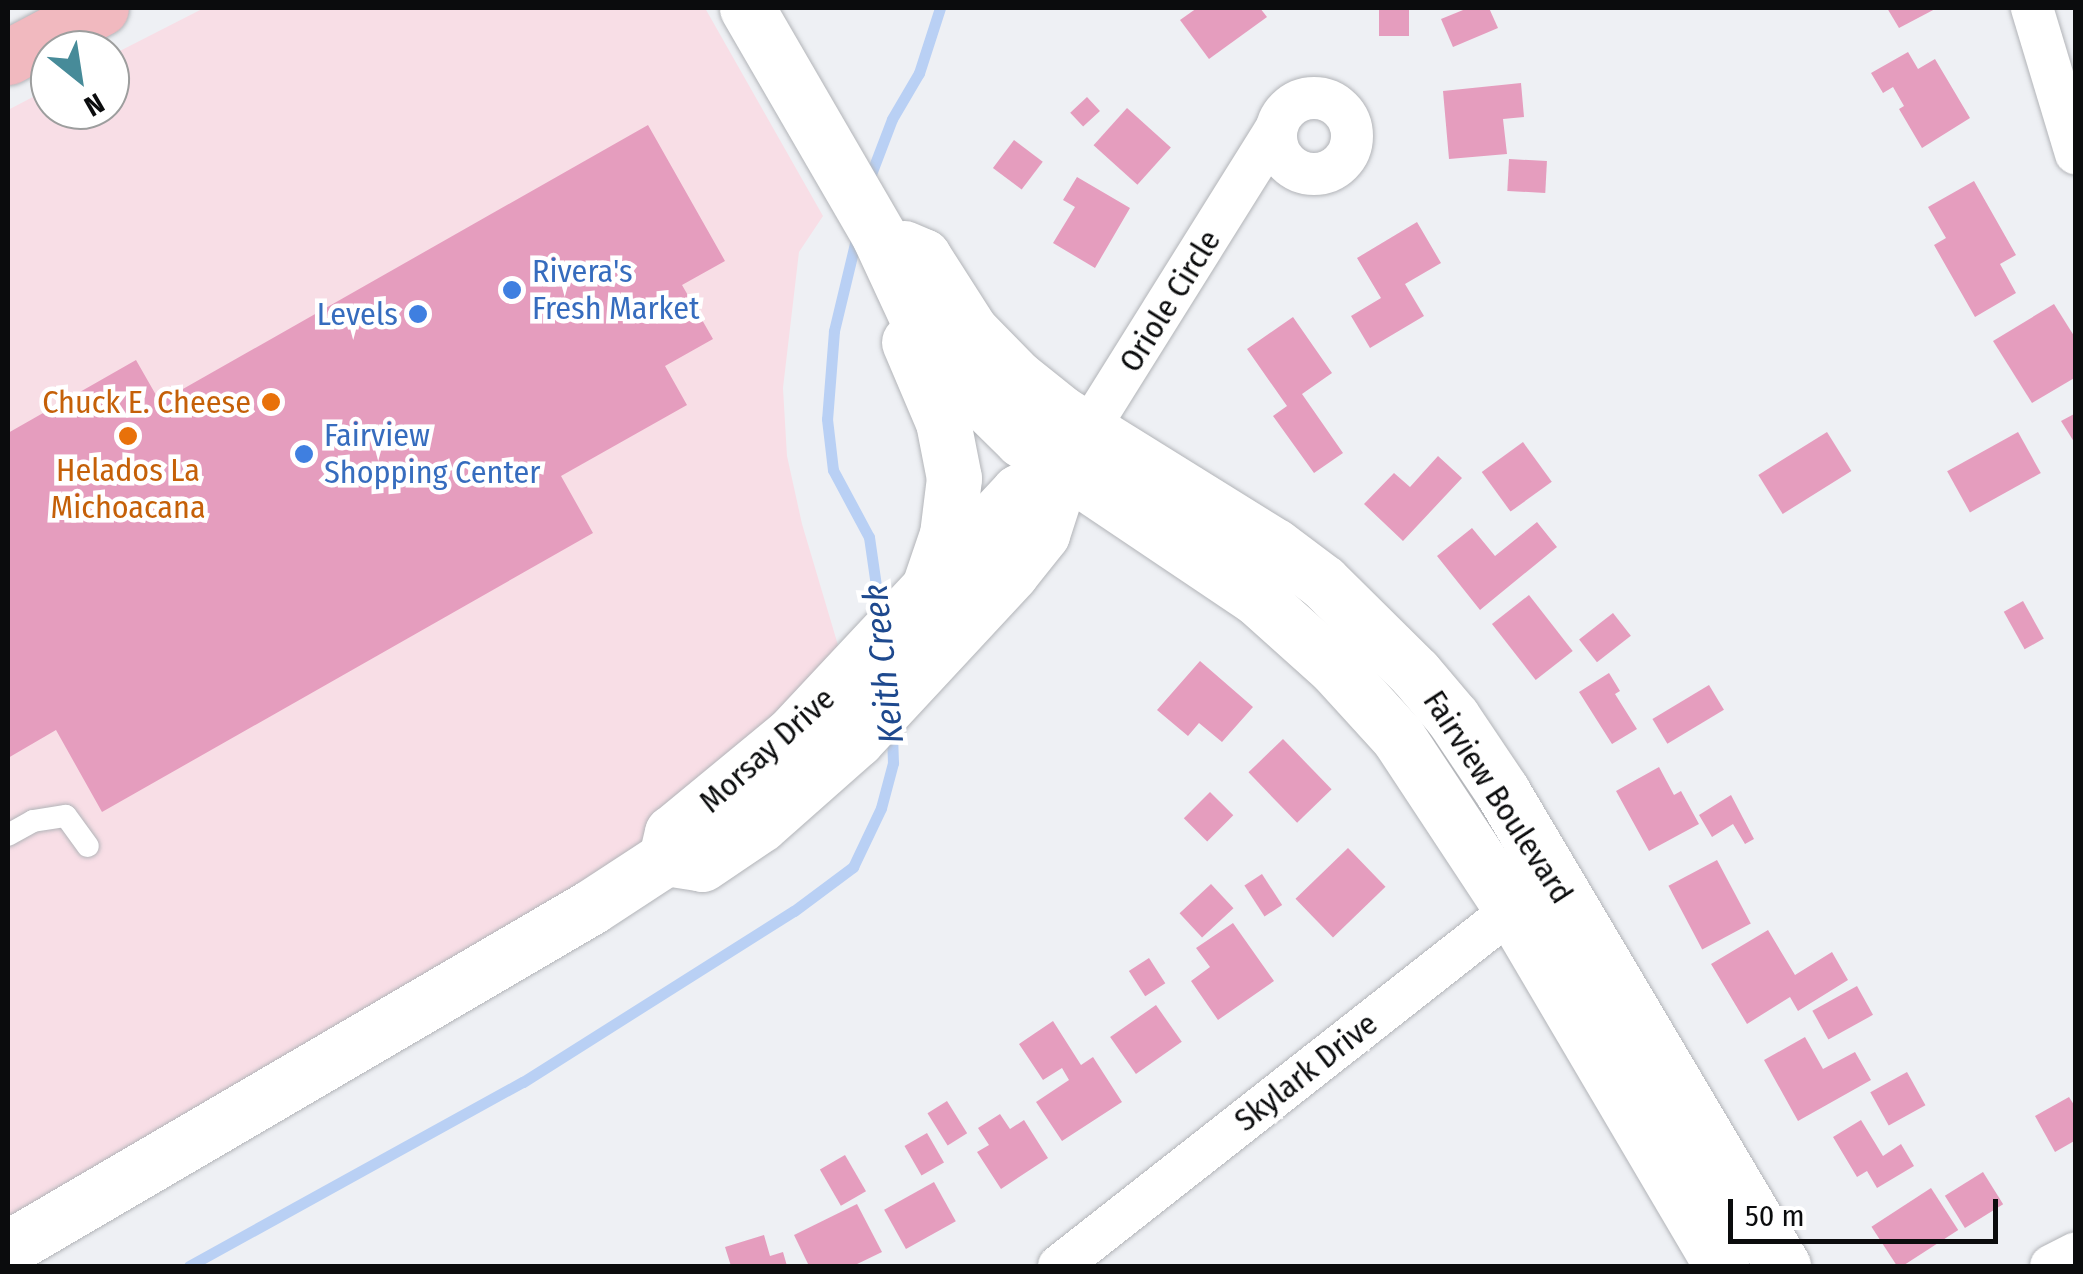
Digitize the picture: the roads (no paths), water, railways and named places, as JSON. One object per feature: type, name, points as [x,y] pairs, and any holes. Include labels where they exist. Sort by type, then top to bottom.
[{"type":"main road","points":[[8,57],[101,8]]},
{"type":"street","name":"Fairview Boulevard","points":[[748,8],[879,236],[918,322],[943,357],[1004,424],[1076,449],[1256,597],[1335,668],[1533,894],[1782,1266]]},
{"type":"street","points":[[2032,8],[2076,154]]},
{"type":"street","name":"Oriole Circle","points":[[1076,449],[1275,131]]},
{"type":"street","points":[[879,236],[895,308],[942,422],[954,478],[937,619]]},
{"type":"street","name":"Morsay Drive","points":[[8,1248],[557,927],[666,858],[672,833],[771,753],[844,717],[937,619],[1018,492],[1076,449]]},
{"type":"street","name":"Fairview Boulevard","points":[[1533,894],[1722,1266]]},
{"type":"street","name":"Skylark Drive","points":[[1059,1266],[1533,894]]},
{"type":"street","points":[[2051,1266],[2076,1252]]},
{"type":"lane","points":[[8,836],[33,821],[66,816],[88,846]]},
{"type":"waterway","name":"Keith Creek","points":[[868,182],[892,119],[919,73],[940,8]]},
{"type":"waterway","name":"Keith Creek","points":[[857,235],[834,331],[827,419],[833,470],[869,537],[880,613]]},
{"type":"waterway","name":"Keith Creek","points":[[189,1266],[523,1082],[794,911],[853,867],[881,808],[893,763],[892,730]]},
{"type":"place","name":"Rivera's Fresh Market","points":[[512,290]]},
{"type":"place","name":"Levels","points":[[418,314]]},
{"type":"place","name":"Chuck E. Cheese","points":[[271,402]]},
{"type":"place","name":"Helados La Michoacana","points":[[128,436]]},
{"type":"place","name":"Fairview Shopping Center","points":[[304,454]]}]
